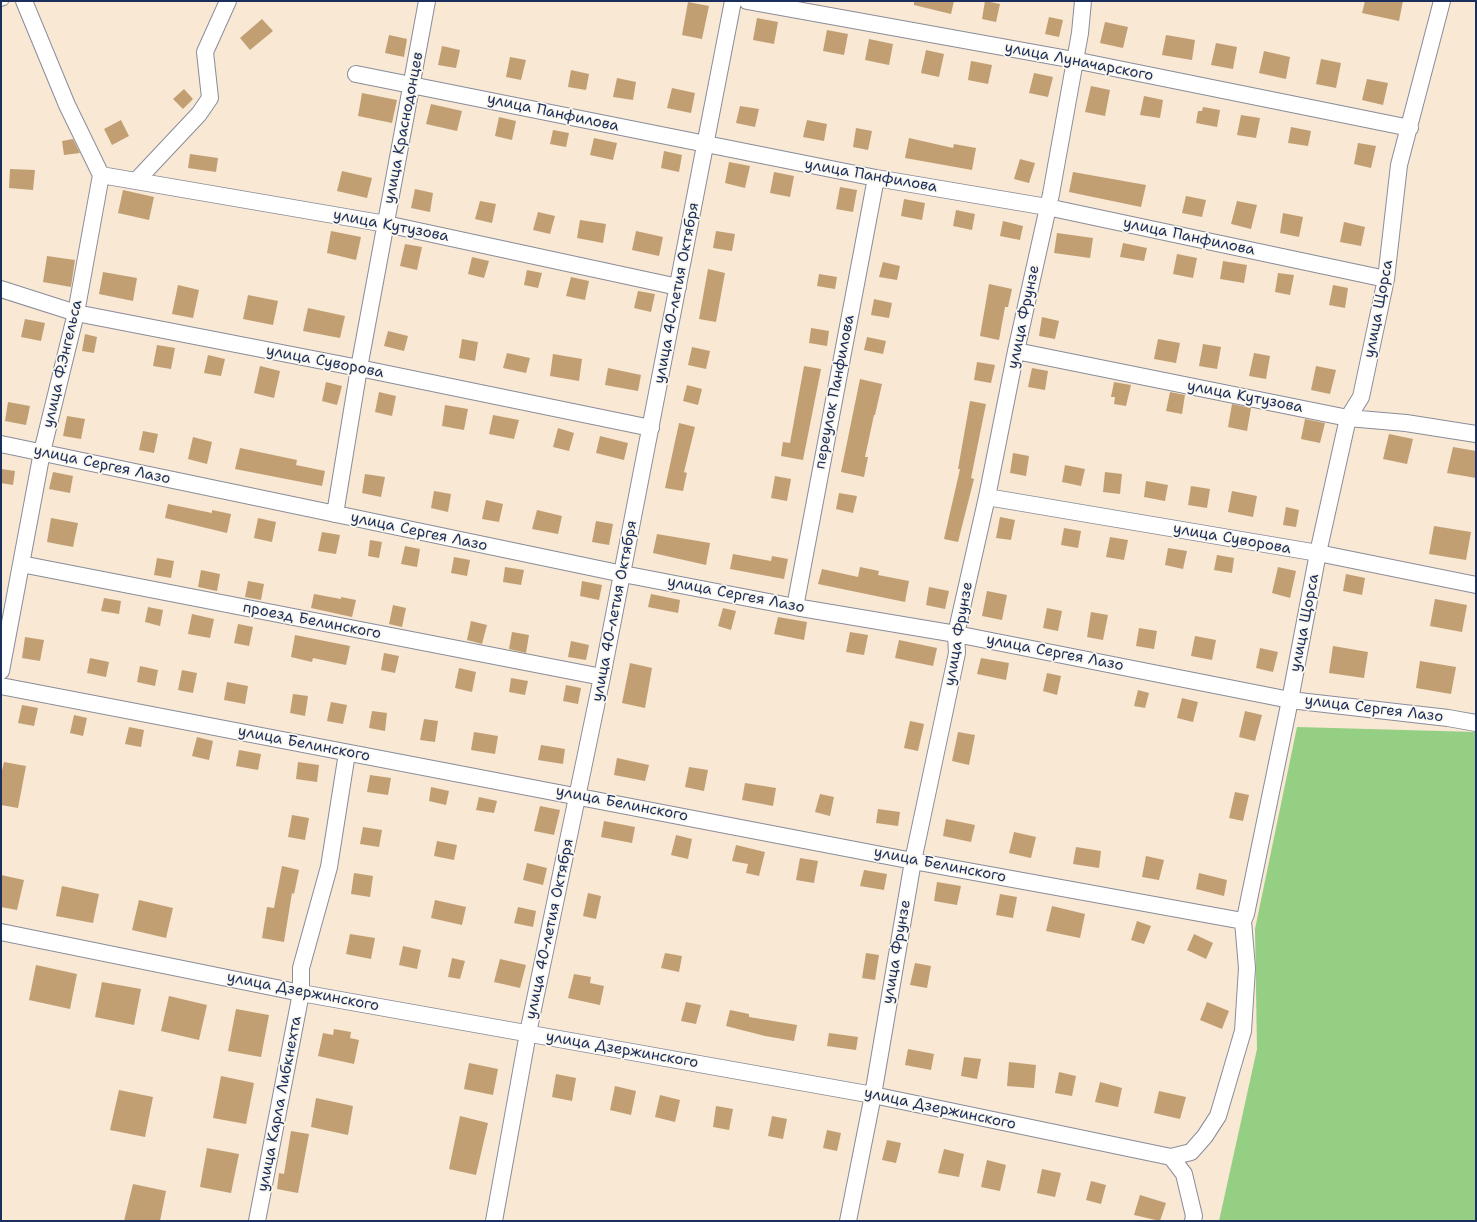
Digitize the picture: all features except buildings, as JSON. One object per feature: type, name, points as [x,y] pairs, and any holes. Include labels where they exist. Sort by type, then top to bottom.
[{"type":"street","points":[[24,1],[67,105],[101,175]]},
{"type":"street","points":[[136,181],[199,114],[210,98],[205,52],[228,1]]},
{"type":"street","name":"улица Краснодонцев","points":[[335,514],[359,368],[427,1]]},
{"type":"street","name":"улица 40-летия Октября","points":[[494,1221],[528,1033],[623,574],[704,144],[733,1]]},
{"type":"street","name":"улица Луначарского","points":[[747,1],[1074,60],[1410,128]]},
{"type":"street","name":"улица Фрунзе","points":[[848,1221],[873,1095],[913,861],[957,653],[956,634],[987,497],[1016,351],[1051,194],[1083,1]]},
{"type":"street","name":"улица Щорса","points":[[1171,1157],[1191,1152],[1218,1116],[1243,1031],[1247,968],[1243,921],[1246,914],[1290,700],[1318,553],[1348,418],[1362,397],[1386,279],[1400,165],[1442,1]]},
{"type":"street","name":"улица Панфилова","points":[[356,74],[876,178],[1047,207],[1386,279]]},
{"type":"street","name":"улица Кутузова","points":[[101,175],[386,224],[678,287]]},
{"type":"street","name":"улица Ф.Энгельса","points":[[1,671],[42,452],[76,314],[101,175]]},
{"type":"street","name":"переулок Панфилова","points":[[795,607],[876,178]]},
{"type":"street","name":"улица Суворова","points":[[1,289],[76,314],[359,368],[651,428]]},
{"type":"street","name":"улица Кутузова","points":[[1016,351],[1348,418],[1406,423],[1476,434]]},
{"type":"street","name":"улица Сергея Лазо","points":[[1,444],[623,574],[795,607],[956,634],[1290,700],[1448,718],[1476,723]]},
{"type":"street","name":"улица Суворова","points":[[987,497],[1318,553],[1476,585]]},
{"type":"street","name":"проезд Белинского","points":[[21,564],[602,677]]},
{"type":"street","name":"улица Белинского","points":[[1,686],[913,861],[1243,921]]},
{"type":"street","name":"улица Карла Либкнехта","points":[[257,1221],[301,993],[301,968],[329,867],[347,753]]},
{"type":"street","name":"улица Дзержинского","points":[[1,932],[301,993],[873,1095],[1171,1157]]},
{"type":"street","points":[[1171,1157],[1184,1174],[1192,1203],[1193,1221]]},
{"type":"green space","points":[[1297,727],[1476,732],[1476,1221],[1219,1221],[1257,1049],[1255,929]]}]
